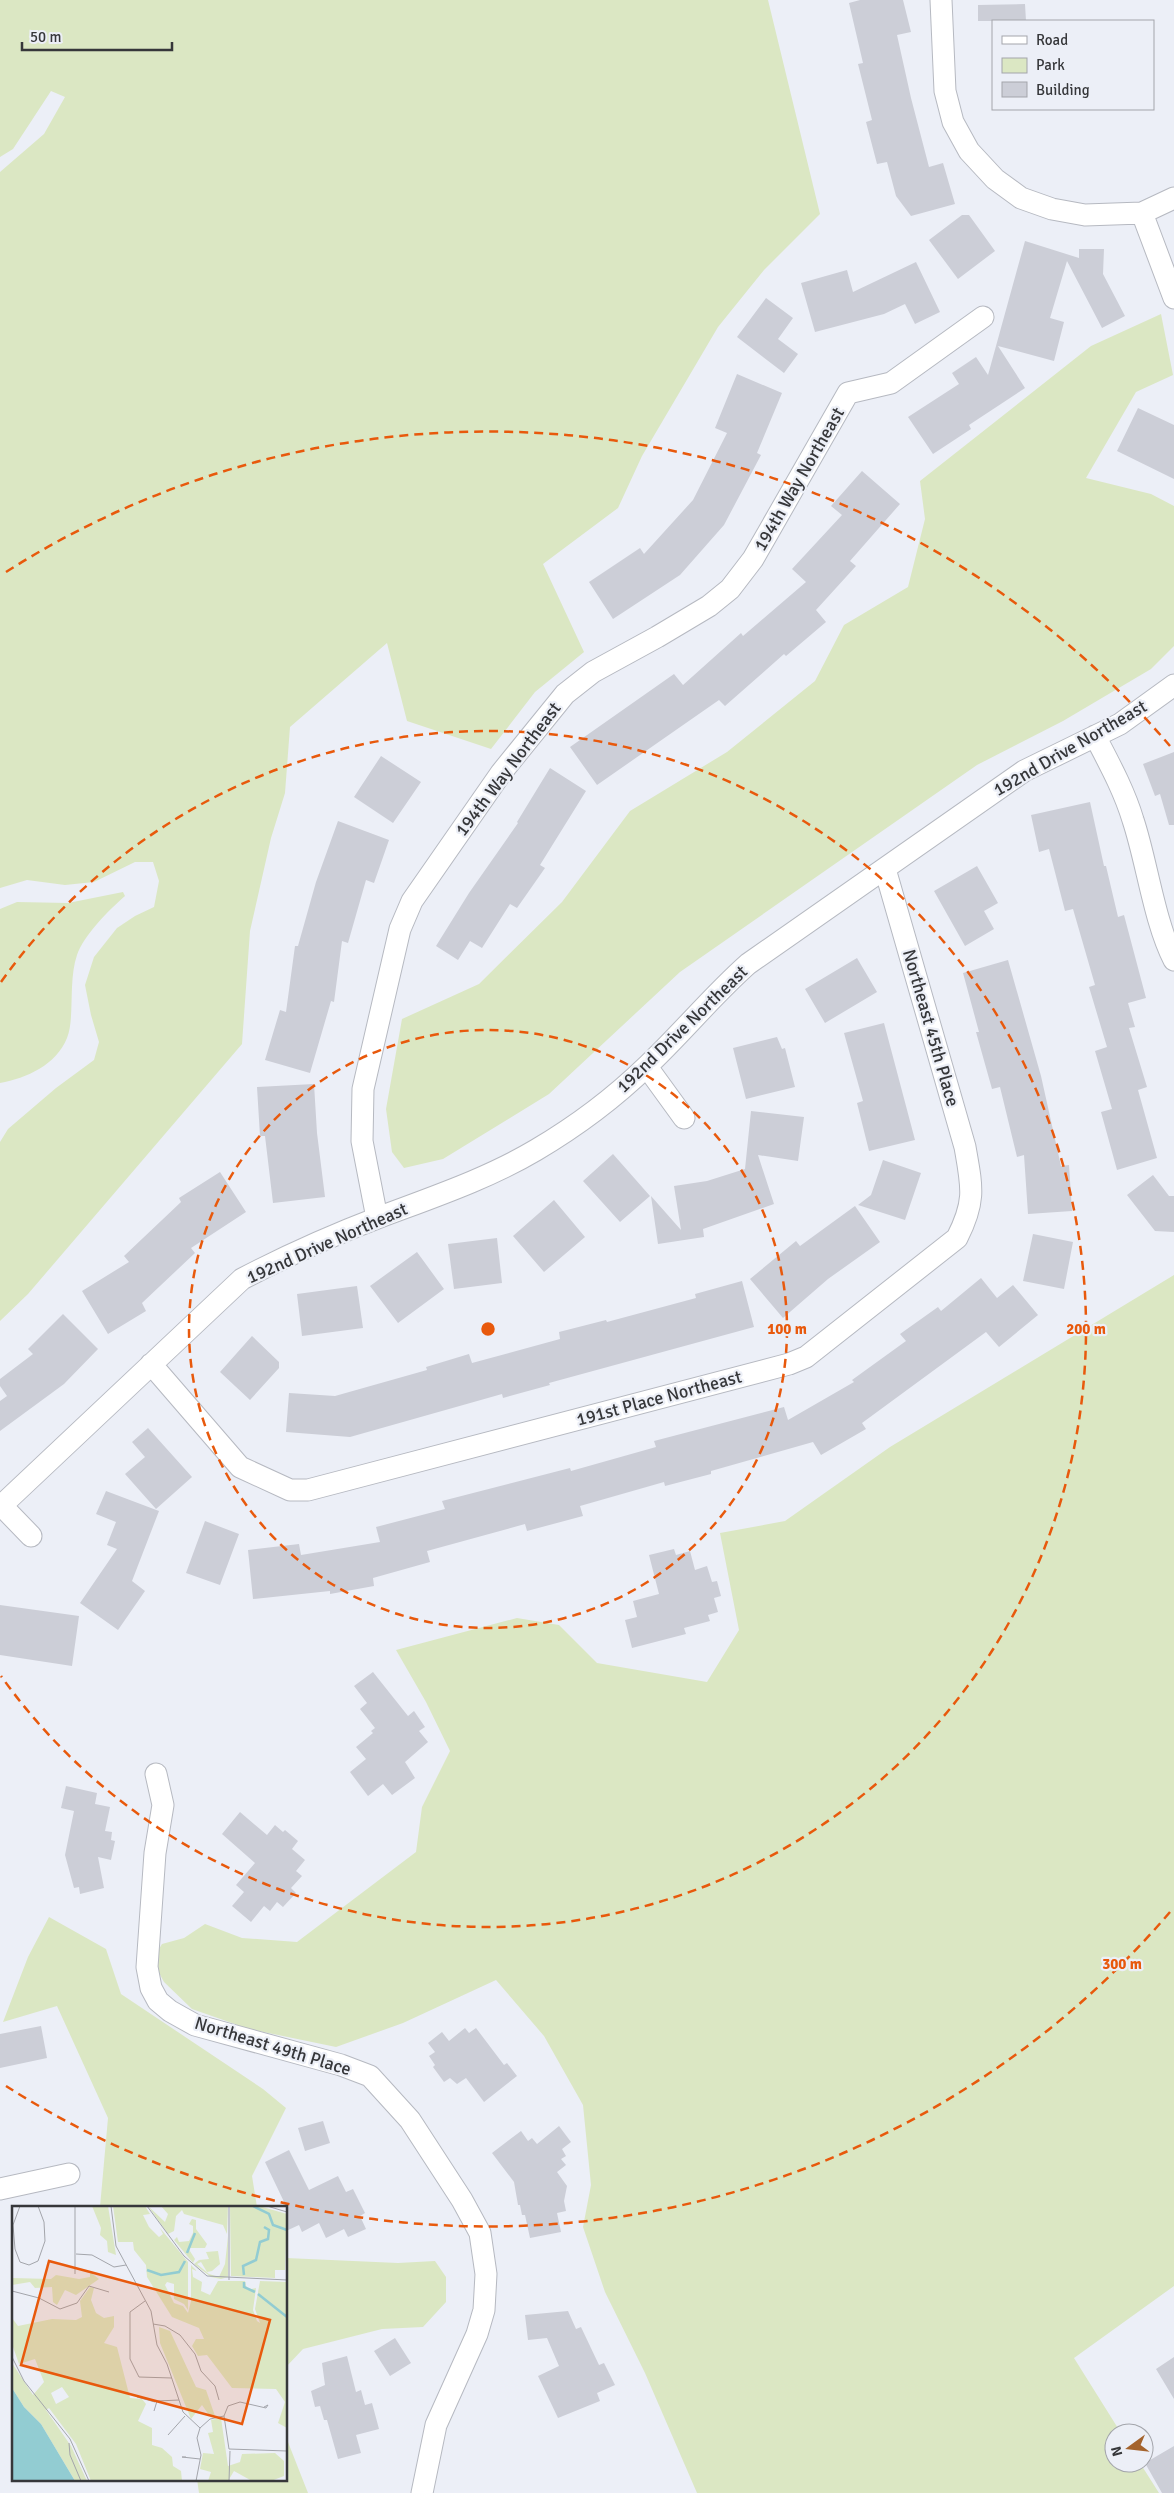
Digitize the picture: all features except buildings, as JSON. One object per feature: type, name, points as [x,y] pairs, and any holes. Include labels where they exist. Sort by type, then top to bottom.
[{"type":"street","points":[[941,0],[945,91],[954,122],[969,151],[995,179],[1021,198],[1052,209],[1085,215],[1142,213],[1174,198]]},
{"type":"street","points":[[1142,213],[1174,298]]},
{"type":"street","name":"194th Way Northeast","points":[[377,1218],[362,1141],[364,1089],[400,929],[412,901],[501,773],[565,694],[593,672],[679,624],[730,589],[753,559],[848,393],[890,383],[983,316]]},
{"type":"street","name":"192nd Drive Northeast","points":[[31,1536],[1,1507],[242,1279],[272,1263],[377,1218],[474,1182],[534,1151],[579,1123],[647,1067],[718,991],[748,964],[1024,772],[1120,724],[1174,685]]},
{"type":"street","points":[[1095,736],[1120,785],[1134,820],[1165,938],[1174,960]]},
{"type":"street","name":"Northeast 45th Place","points":[[885,869],[965,1147],[972,1187]]},
{"type":"street","points":[[647,1067],[684,1118]]},
{"type":"street","name":"191st Place Northeast","points":[[151,1364],[240,1467],[290,1490],[308,1490],[789,1364],[806,1357],[957,1238],[969,1215],[972,1187]]},
{"type":"street","name":"Northeast 49th Place","points":[[156,1774],[163,1805],[155,1853],[147,1967],[151,1988],[158,2001],[170,2011],[195,2025],[341,2065],[370,2076],[410,2120],[462,2200],[480,2233],[486,2274],[484,2310],[477,2334],[436,2425],[422,2493]]},
{"type":"street","points":[[0,2189],[69,2174]]},
{"type":"green space","points":[[0,0],[768,0],[820,214],[764,270],[718,327],[642,456],[618,508],[543,564],[584,652],[535,692],[491,749],[407,721],[387,643],[290,727],[285,793],[271,838],[250,931],[242,1044],[28,1294],[0,1321],[0,1142],[8,1129],[56,1088],[94,1060],[99,1042],[85,985],[94,957],[117,928],[135,916],[154,907],[159,881],[153,862],[135,862],[94,882],[65,885],[27,880],[0,888],[0,172],[44,134],[65,97],[51,91],[13,149],[0,157]]},
{"type":"green space","points":[[1161,314],[1173,375],[1136,392],[1086,478],[1151,494],[1174,506],[1174,646],[1151,669],[1063,721],[977,765],[680,972],[549,1094],[443,1159],[404,1168],[392,1152],[386,1109],[402,1019],[479,984],[562,902],[630,811],[727,752],[815,681],[844,625],[908,587],[925,519],[920,481],[1091,346]]},
{"type":"green space","points":[[123,892],[125,896],[91,931],[80,947],[74,965],[71,1021],[67,1038],[62,1047],[56,1056],[40,1069],[20,1078],[0,1083],[0,909],[17,902],[68,903]]},
{"type":"green space","points":[[1174,1275],[1174,2286],[1074,2358],[1115,2423],[1104,2423],[1104,2473],[1146,2473],[1159,2493],[697,2493],[645,2373],[605,2292],[583,2227],[591,2185],[583,2105],[544,2036],[496,1980],[403,2023],[336,2047],[249,2029],[192,2009],[164,1982],[152,1960],[162,1944],[184,1938],[205,1924],[242,1938],[297,1942],[416,1852],[422,1807],[450,1751],[426,1702],[396,1650],[517,1618],[559,1625],[597,1663],[707,1682],[739,1630],[720,1533],[785,1521],[890,1447]]},
{"type":"green space","points":[[49,1917],[106,1949],[121,1994],[263,2089],[286,2108],[252,2176],[257,2206],[100,2206],[108,2118],[57,2006],[3,2022],[28,1957]]},
{"type":"green space","points":[[288,2258],[398,2263],[435,2261],[446,2277],[446,2302],[423,2327],[382,2329],[303,2349],[288,2365]]},
{"type":"green space","points":[[288,2442],[308,2493],[199,2493],[197,2480],[288,2480]]}]
